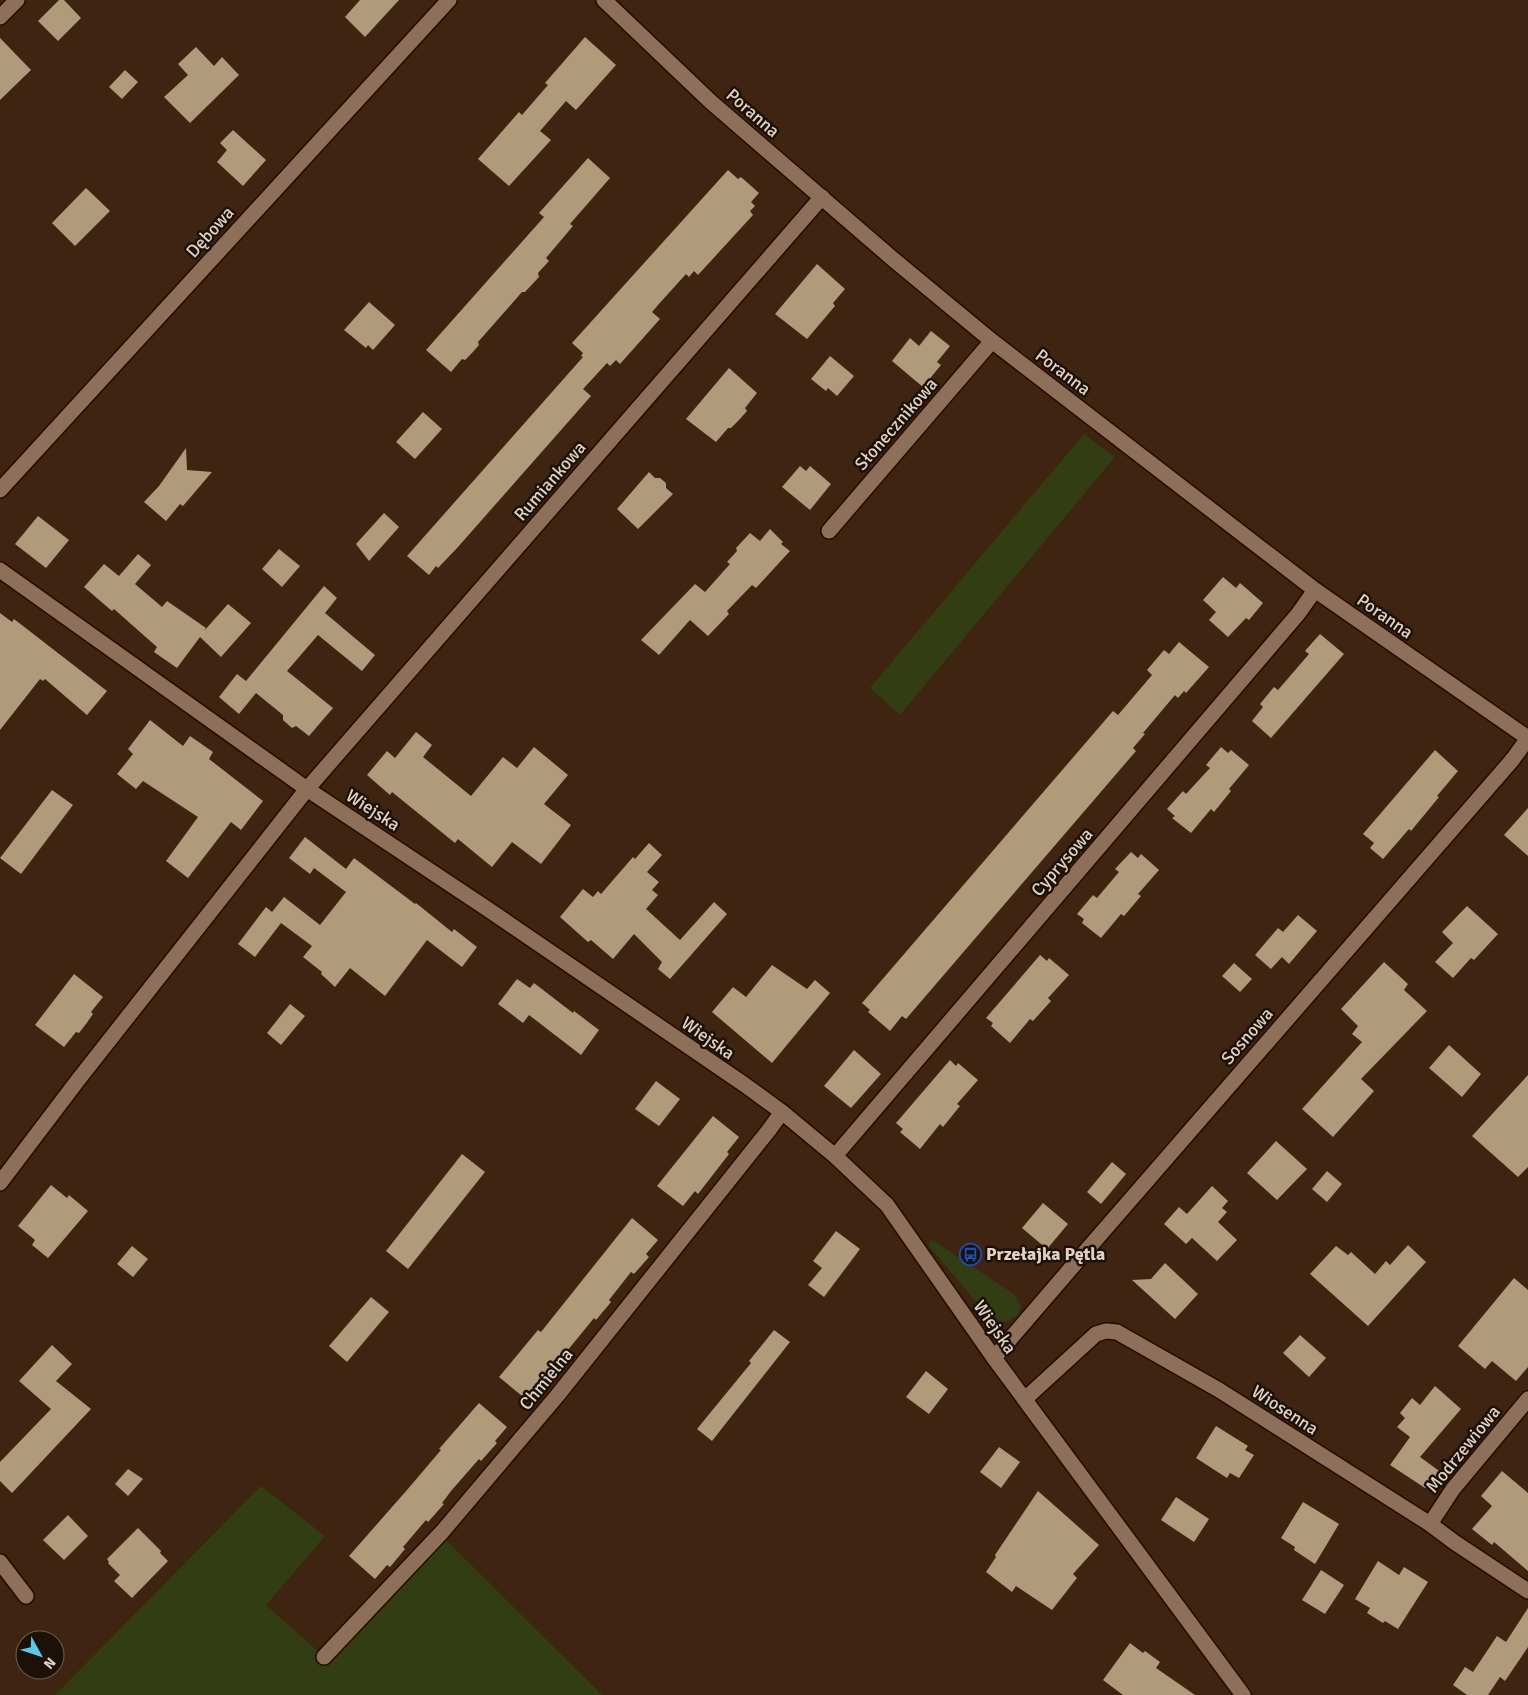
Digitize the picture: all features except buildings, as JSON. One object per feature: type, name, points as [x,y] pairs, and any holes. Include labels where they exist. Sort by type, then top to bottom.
[{"type":"street","points":[[0,17],[17,0]]},
{"type":"street","name":"Dębowa","points":[[0,490],[449,0]]},
{"type":"street","name":"Poranna","points":[[604,0],[711,102],[894,260],[992,341],[1315,590],[1528,738]]},
{"type":"street","name":"Rumiankowa","points":[[0,1183],[78,1080],[307,789],[822,197]]},
{"type":"street","name":"Słonecznikowa","points":[[828,531],[992,341]]},
{"type":"street","name":"Wiejska","points":[[0,570],[307,789],[494,913],[782,1112],[835,1156],[887,1205],[994,1358],[1243,1695]]},
{"type":"street","name":"Cyprysowa","points":[[835,1156],[1298,614],[1315,590]]},
{"type":"street","name":"Sosnowa","points":[[994,1358],[1513,759],[1528,738]]},
{"type":"street","name":"Chmielna","points":[[324,1657],[449,1525],[557,1396],[782,1112]]},
{"type":"street","name":"Wiosenna","points":[[1025,1399],[1096,1334],[1106,1331],[1117,1332],[1219,1390],[1430,1524],[1528,1591]]},
{"type":"street","name":"Modrzewiowa","points":[[1430,1524],[1453,1489],[1528,1398]]},
{"type":"street","points":[[0,1562],[26,1596]]},
{"type":"green space","points":[[1084,434],[1115,457],[900,715],[870,688]]},
{"type":"green space","points":[[931,1239],[1014,1294],[1021,1306],[1018,1315],[1006,1322],[993,1320],[987,1315],[930,1247],[929,1242]]},
{"type":"green space","points":[[261,1486],[325,1536],[266,1605],[329,1661],[441,1535],[602,1695],[55,1695]]},
{"type":"place","name":"Przełajka Pętla","points":[[970,1254]]}]
